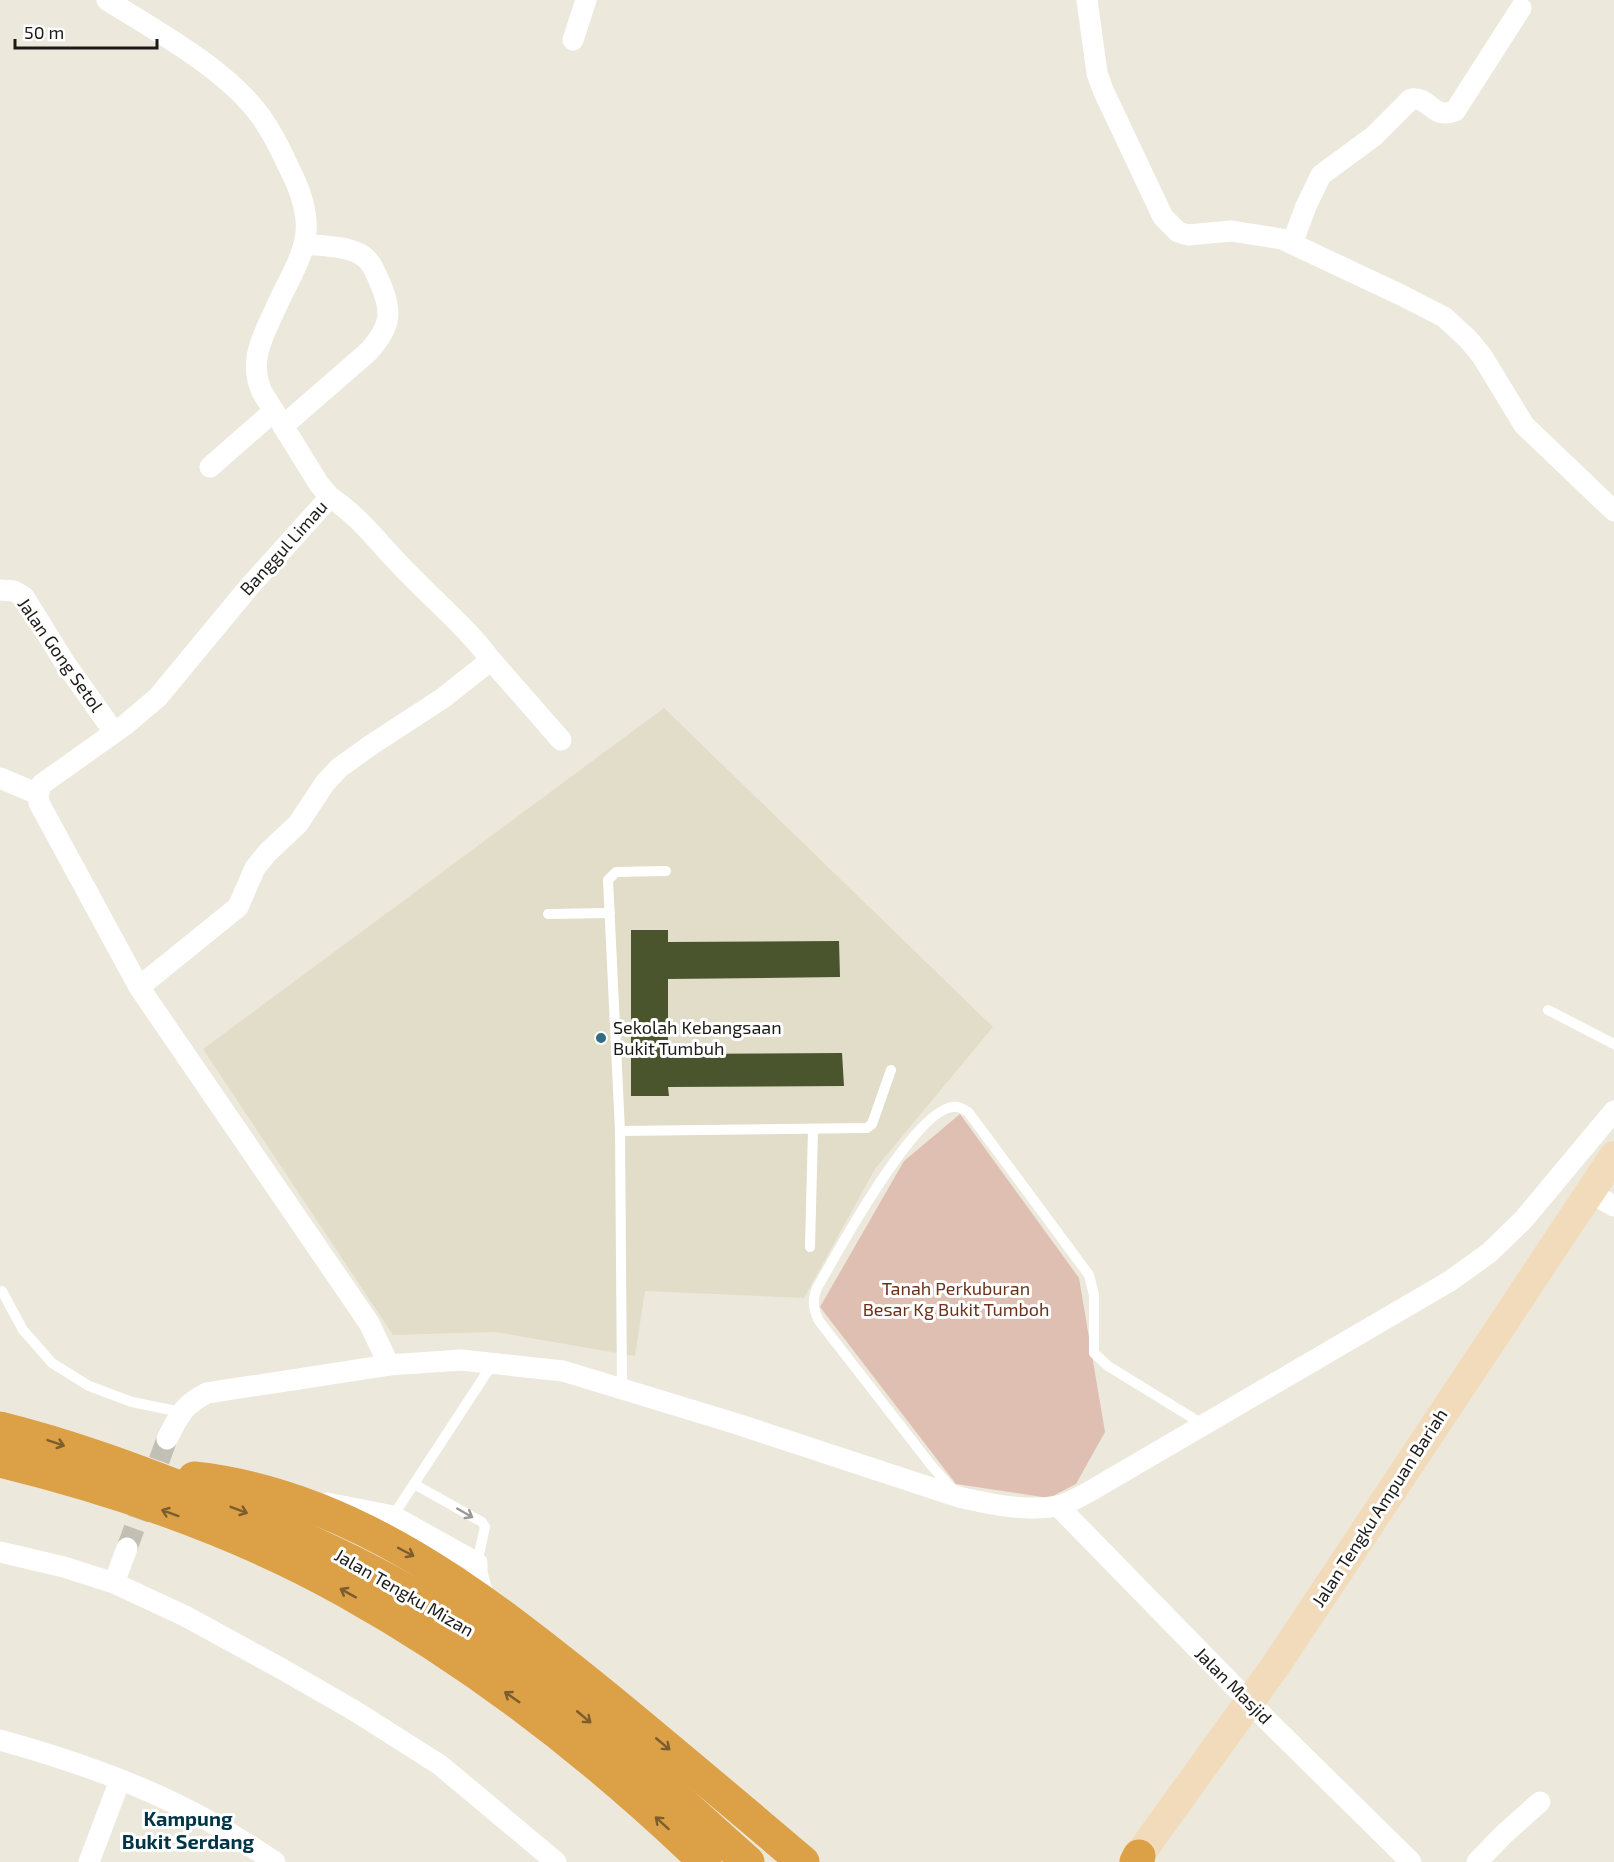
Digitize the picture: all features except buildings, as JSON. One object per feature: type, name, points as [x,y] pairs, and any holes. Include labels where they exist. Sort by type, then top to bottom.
[{"type":"highway","name":"Jalan Tengku Mizan","points":[[0,1428],[41,1438],[145,1473],[271,1523],[351,1560],[422,1599],[496,1648],[568,1704],[748,1862]]},
{"type":"highway","name":"Jalan Tengku Mizan","points":[[0,1461],[39,1470],[141,1503],[214,1530],[282,1558],[347,1592],[431,1642],[519,1702],[618,1783],[705,1861]]},
{"type":"highway","points":[[145,1473],[224,1481],[296,1500],[362,1528],[417,1558],[518,1627],[605,1696],[803,1862]]},
{"type":"main road","name":"Jalan Tengku Ampuan Bariah","points":[[1136,1860],[1276,1665],[1601,1199],[1614,1156]]},
{"type":"street","name":"Banggul Limau","points":[[38,794],[42,784],[138,715],[158,697],[249,587],[330,497],[319,484],[257,380],[257,357],[261,340],[304,244],[304,210],[298,185],[262,118],[251,104],[209,65],[107,0]]},
{"type":"street","points":[[573,40],[586,0]]},
{"type":"street","points":[[1087,0],[1097,73],[1103,90],[1163,217],[1178,232],[1188,235],[1231,231],[1282,239],[1444,317],[1468,339],[1482,356],[1524,424],[1614,511]]},
{"type":"street","points":[[1292,244],[1306,206],[1321,175],[1374,136],[1411,99],[1422,100],[1440,113],[1455,111],[1521,8]]},
{"type":"street","points":[[210,467],[368,352],[380,339],[387,322],[388,299],[371,262],[361,254],[304,244]]},
{"type":"street","points":[[330,497],[363,523],[410,576],[474,638],[561,740]]},
{"type":"street","name":"Jalan Gong Setol","points":[[0,590],[14,591],[24,597],[65,663],[114,732]]},
{"type":"street","points":[[139,987],[238,907],[255,868],[268,852],[298,824],[325,783],[339,768],[443,698],[491,660]]},
{"type":"street","points":[[0,778],[38,794],[39,803],[139,987],[369,1323],[389,1365]]},
{"type":"street","points":[[167,1439],[181,1412],[192,1401],[207,1393],[389,1365],[461,1360],[493,1362],[563,1371],[622,1388],[959,1497],[993,1505],[1058,1506],[1087,1493],[1450,1281],[1489,1252],[1524,1219],[1614,1111]]},
{"type":"street","points":[[296,1500],[348,1506],[393,1516],[477,1563],[477,1573],[486,1605]]},
{"type":"street","name":"Jalan Masjid","points":[[1058,1506],[1273,1726],[1411,1862]]},
{"type":"street","points":[[114,1583],[127,1548]]},
{"type":"street","points":[[0,1552],[64,1567],[114,1583],[185,1616],[356,1711],[440,1765],[556,1862]]},
{"type":"street","points":[[0,1740],[120,1780],[172,1802],[230,1833],[273,1862]]},
{"type":"street","points":[[89,1862],[120,1780]]},
{"type":"street","points":[[1478,1862],[1503,1835],[1540,1802]]},
{"type":"lane","points":[[622,1388],[620,1131],[608,880],[616,872],[666,872]]},
{"type":"lane","points":[[548,915],[610,913]]},
{"type":"lane","points":[[1548,1010],[1614,1044]]},
{"type":"lane","points":[[620,1131],[867,1128],[872,1124],[891,1070]]},
{"type":"lane","points":[[959,1497],[931,1465],[819,1321],[813,1308],[813,1298],[862,1210],[898,1156],[924,1124],[950,1108],[957,1107],[969,1113],[1089,1275],[1094,1295],[1094,1353],[1108,1366],[1204,1425]]},
{"type":"lane","points":[[810,1247],[813,1130]]},
{"type":"lane","points":[[2,1292],[23,1330],[52,1363],[89,1386],[132,1402],[181,1412]]},
{"type":"lane","points":[[393,1516],[493,1362]]},
{"type":"lane","points":[[414,1484],[482,1522],[485,1527],[477,1563]]},
{"type":"shaded area","name":"Sekolah Kebangsaan Bukit Tumbuh","points":[[664,708],[993,1027],[875,1169],[804,1298],[645,1291],[635,1356],[495,1332],[393,1335],[203,1049]]},
{"type":"green space","name":"Tanah Perkuburan Besar Kg Bukit Tumboh","points":[[960,1114],[1079,1278],[1105,1432],[1076,1484],[1049,1498],[956,1484],[820,1307],[904,1161]]},
{"type":"tunnel","points":[[127,1548],[167,1439]]},
{"type":"place","name":"Sekolah Kebangsaan Bukit Tumbuh","points":[[601,1038]]},
{"type":"district","name":"Kampung Bukit Serdang","points":[[188,1830]]}]
